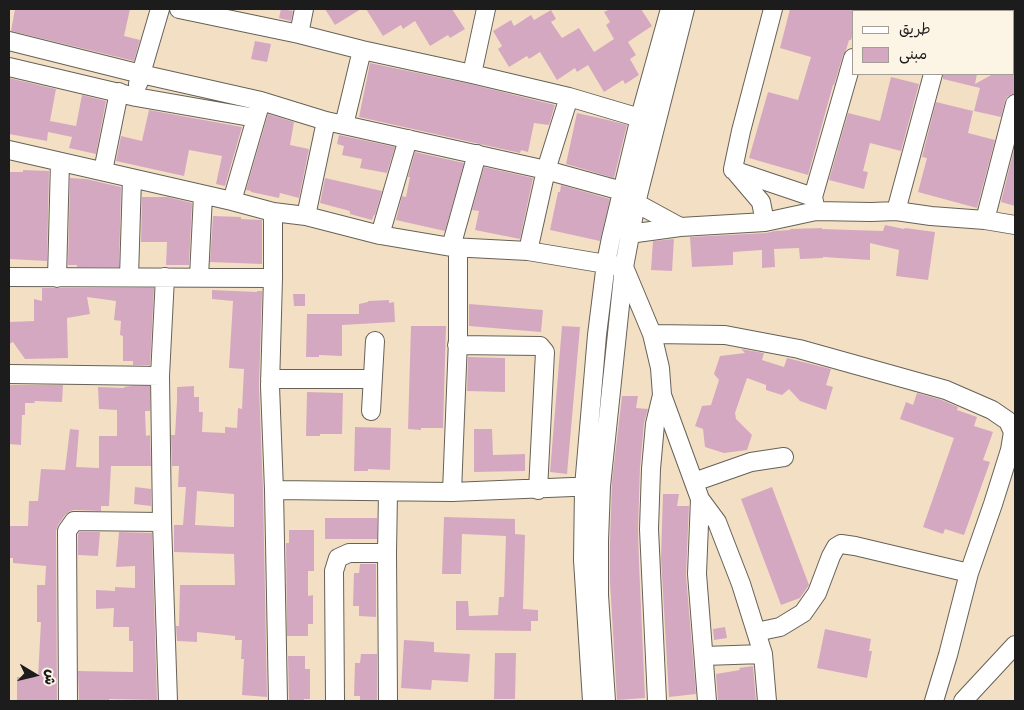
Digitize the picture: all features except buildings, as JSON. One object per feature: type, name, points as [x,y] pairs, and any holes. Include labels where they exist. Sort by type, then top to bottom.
[{"type":"street","points":[[103,170],[127,95],[141,74],[160,9]]},
{"type":"street","points":[[179,9],[299,34],[472,74],[569,97],[648,120]]},
{"type":"street","points":[[299,34],[304,9]]},
{"type":"street","points":[[472,74],[486,9]]},
{"type":"street","points":[[592,701],[583,560],[629,234],[636,202],[648,120],[670,9]]},
{"type":"street","points":[[605,701],[599,541],[593,487],[597,335],[606,263],[622,191],[686,9]]},
{"type":"street","points":[[733,169],[773,9]]},
{"type":"street","points":[[9,42],[261,101],[326,121],[546,170],[622,191]]},
{"type":"street","points":[[344,124],[362,50]]},
{"type":"street","points":[[815,204],[852,62]]},
{"type":"street","points":[[9,67],[127,95],[256,118]]},
{"type":"street","points":[[896,211],[933,75]]},
{"type":"street","points":[[528,251],[546,170],[569,97]]},
{"type":"street","points":[[232,200],[261,101]]},
{"type":"street","points":[[984,220],[1015,104]]},
{"type":"street","points":[[306,216],[326,121]]},
{"type":"street","points":[[380,235],[408,139]]},
{"type":"street","points":[[9,150],[232,200],[273,212],[306,216],[380,235],[455,248],[528,251],[624,267]]},
{"type":"street","points":[[452,492],[458,344],[455,248],[477,154]]},
{"type":"street","points":[[57,278],[60,162]]},
{"type":"street","points":[[733,169],[815,204],[871,212],[896,211],[1015,225]]},
{"type":"street","points":[[733,169],[761,202],[766,222]]},
{"type":"street","points":[[128,277],[132,178]]},
{"type":"street","points":[[199,277],[203,195]]},
{"type":"street","points":[[636,202],[680,227]]},
{"type":"street","points":[[629,234],[680,227],[766,222],[815,204]]},
{"type":"street","points":[[273,212],[270,379],[278,701]]},
{"type":"street","points":[[624,267],[652,334],[660,368],[662,395],[700,499],[717,522],[741,584],[763,654],[767,701]]},
{"type":"street","points":[[9,277],[273,278]]},
{"type":"street","points":[[165,277],[160,376],[162,522],[168,701]]},
{"type":"street","points":[[652,334],[725,335],[799,349],[946,390],[992,410],[1008,421],[1012,432],[1010,450],[993,504],[968,572],[948,654],[934,701]]},
{"type":"street","points":[[371,411],[375,341]]},
{"type":"street","points":[[458,344],[540,346],[545,352],[538,490]]},
{"type":"street","points":[[9,374],[160,376]]},
{"type":"street","points":[[270,379],[372,379]]},
{"type":"street","points":[[657,701],[649,529],[655,424],[662,395]]},
{"type":"street","points":[[694,482],[751,462],[784,457]]},
{"type":"street","points":[[274,490],[452,492],[593,487]]},
{"type":"street","points":[[388,492],[388,701]]},
{"type":"street","points":[[700,499],[697,574],[707,701]]},
{"type":"street","points":[[68,701],[67,531],[74,521],[162,522]]},
{"type":"street","points":[[756,632],[780,627],[803,613],[817,594],[831,556],[836,547],[841,544],[968,572]]},
{"type":"street","points":[[335,701],[334,571],[338,558],[349,553],[387,553]]},
{"type":"street","points":[[963,701],[1015,645]]},
{"type":"street","points":[[704,656],[763,654]]}]
